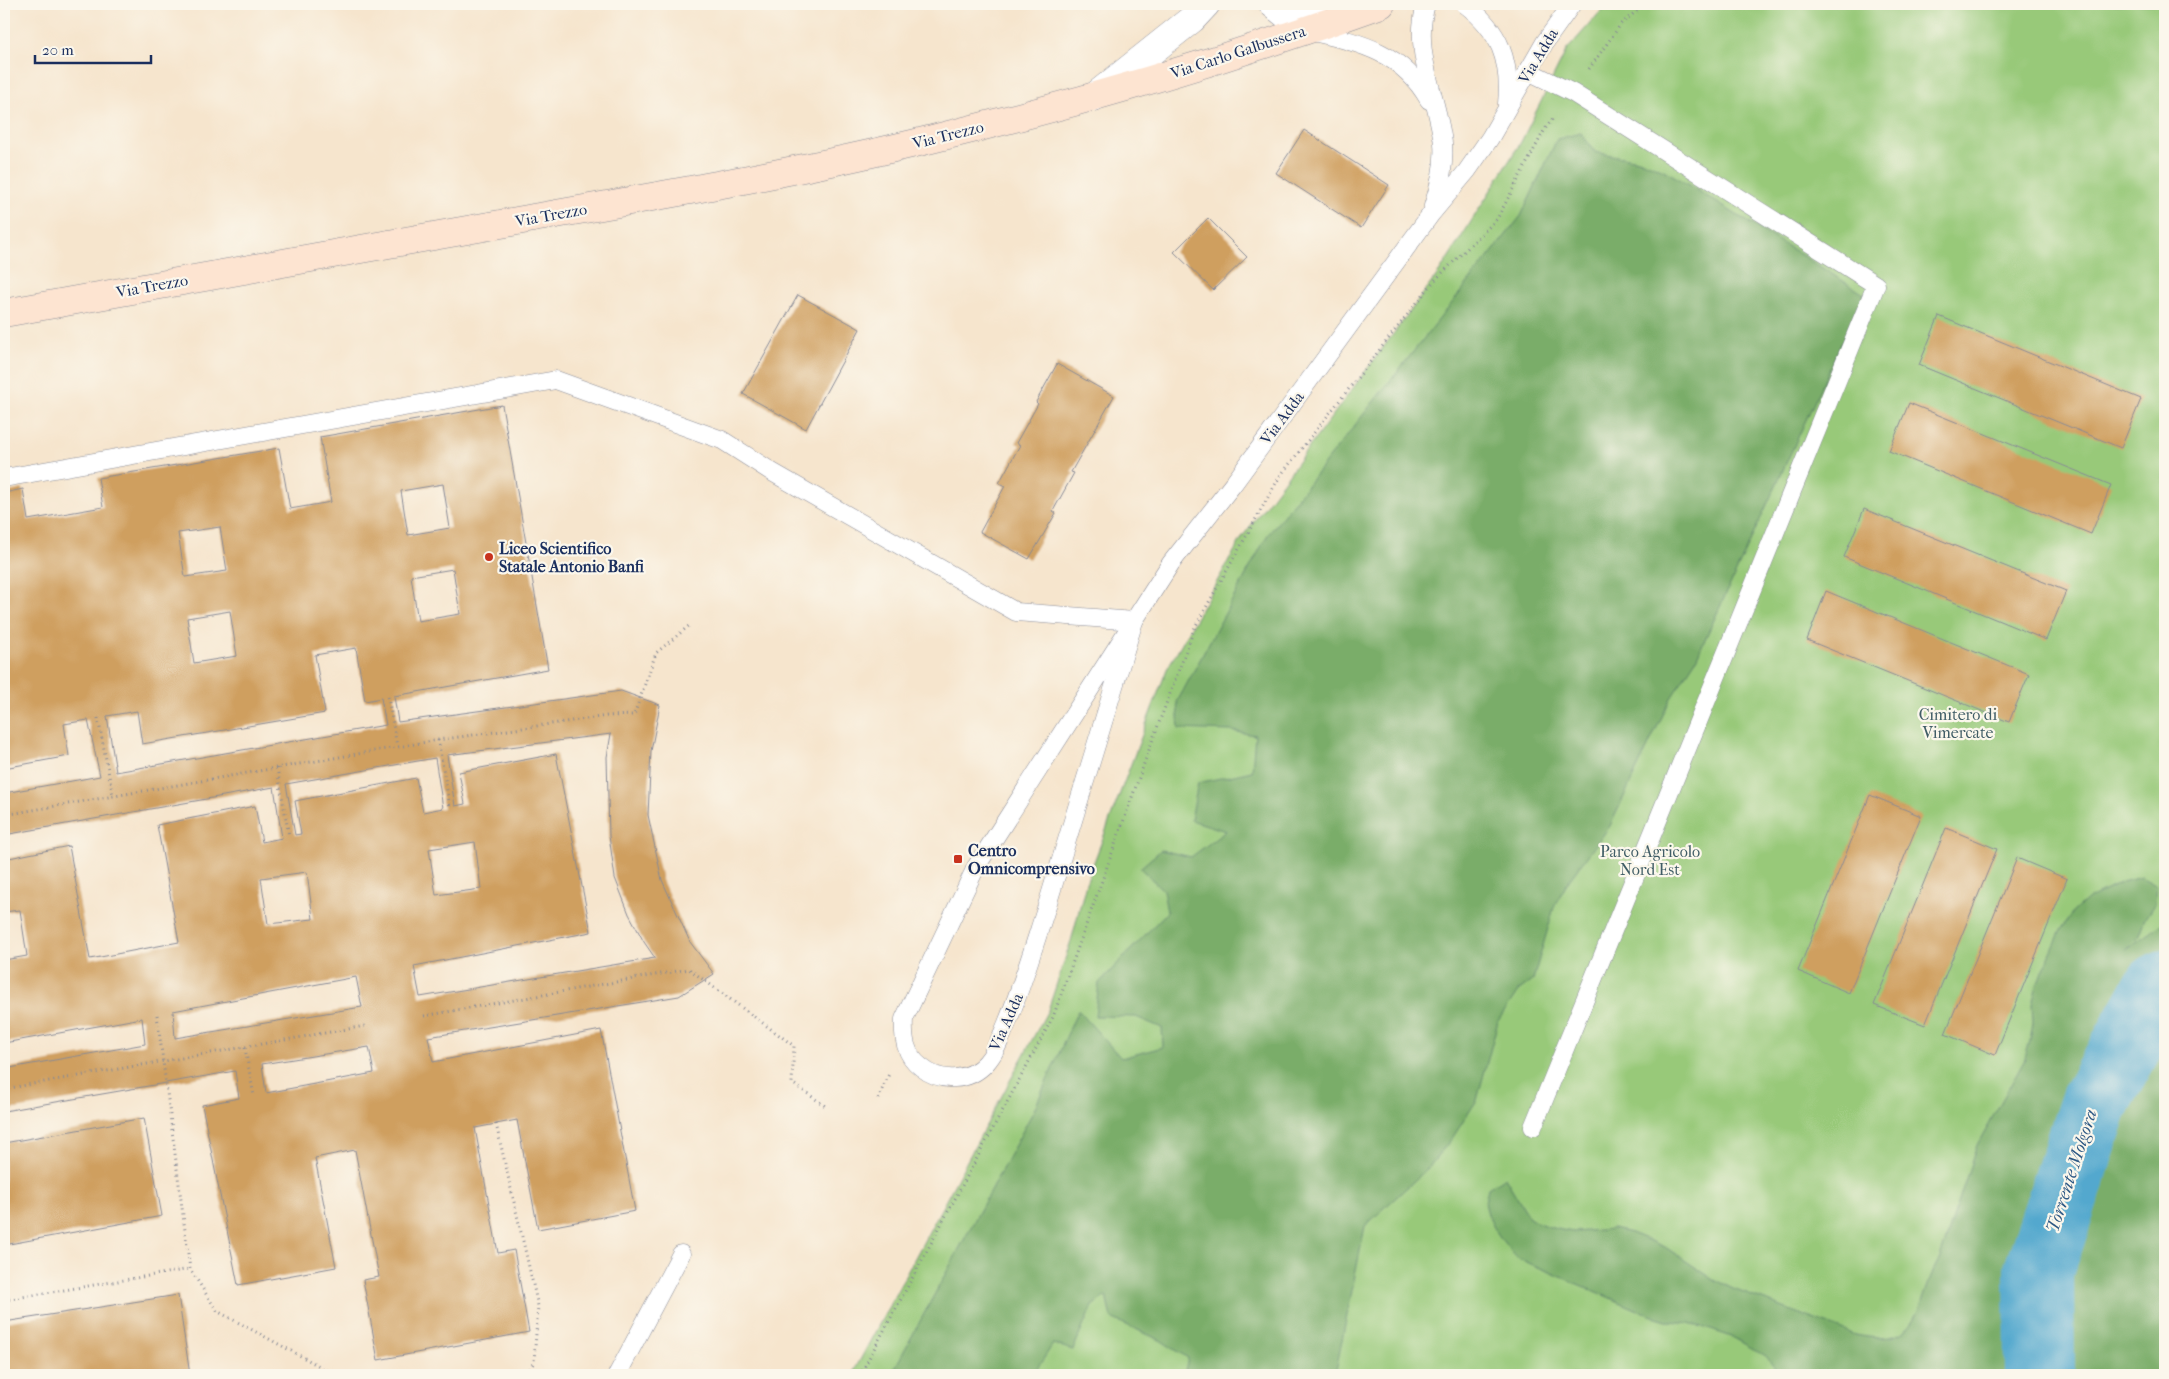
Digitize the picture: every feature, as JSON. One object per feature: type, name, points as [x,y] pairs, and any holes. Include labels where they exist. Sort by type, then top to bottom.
[{"type":"street","points":[[1093,97],[1192,19],[1206,4]]},
{"type":"street","points":[[1272,4],[1305,30],[1313,4]]},
{"type":"street","name":"Via Carlo Galbussera","points":[[1093,97],[1200,65],[1381,4]]},
{"type":"street","name":"Via Trezzo","points":[[4,313],[712,187],[931,140],[1093,97]]},
{"type":"lane","name":"Via Adda","points":[[1426,4],[1422,22],[1422,54],[1440,129],[1444,155],[1443,168],[1431,214]]},
{"type":"lane","name":"Via Adda","points":[[1465,4],[1486,23],[1504,56],[1509,83],[1507,109]]},
{"type":"lane","name":"Via Adda","points":[[1134,622],[1022,986],[995,1050],[984,1064],[971,1074],[956,1078],[946,1078],[928,1072],[915,1062],[905,1043],[904,1019],[976,867],[1171,563],[1234,483],[1431,214],[1467,171],[1490,138],[1545,42],[1572,4]]},
{"type":"lane","name":"Via Adda","points":[[1305,30],[1364,44],[1398,63],[1425,93],[1440,129]]},
{"type":"lane","points":[[1528,71],[1573,93],[1876,284],[1533,1127]]},
{"type":"lane","points":[[4,478],[556,380],[722,440],[772,472],[1016,612],[1134,622]]},
{"type":"lane","points":[[617,1375],[681,1254]]},
{"type":"path","points":[[860,1375],[1053,1017],[1154,736],[1200,618],[1280,476],[1434,281],[1496,219],[1545,130],[1621,24],[1645,4]]},
{"type":"path","points":[[4,815],[396,746],[607,716],[634,715],[656,653],[690,625]]},
{"type":"path","points":[[388,697],[396,746]]},
{"type":"path","points":[[98,718],[113,796]]},
{"type":"path","points":[[438,740],[450,807]]},
{"type":"path","points":[[277,768],[289,836]]},
{"type":"path","points":[[424,1016],[689,969],[794,1046],[792,1083],[827,1107]]},
{"type":"path","points":[[157,1015],[190,1269],[216,1312],[336,1375]]},
{"type":"path","points":[[4,1089],[365,1026]]},
{"type":"path","points":[[245,1048],[254,1096]]},
{"type":"path","points":[[496,1124],[538,1306],[534,1362],[526,1375]]},
{"type":"path","points":[[4,1300],[190,1269]]},
{"type":"green space","name":"Parco Agricolo Nord Est","points":[[1615,4],[2165,4],[2165,1375],[852,1375],[1048,1010],[1072,938],[1086,883],[1167,669],[1243,536],[1440,271],[1521,142],[1566,51],[1601,11]]},
{"type":"green space","points":[[1581,133],[1595,152],[1643,161],[1666,171],[1864,294],[1695,661],[1671,698],[1610,826],[1570,879],[1555,904],[1533,980],[1518,991],[1498,1021],[1477,1100],[1453,1137],[1429,1167],[1365,1226],[1335,1375],[1184,1375],[1188,1358],[1160,1340],[1111,1318],[1106,1296],[1092,1306],[1073,1350],[1053,1344],[1033,1375],[891,1375],[1034,1110],[1078,1010],[1121,1058],[1163,1047],[1162,1028],[1136,1017],[1095,1016],[1099,983],[1167,912],[1163,890],[1140,868],[1161,850],[1191,857],[1226,831],[1191,820],[1198,783],[1252,771],[1255,735],[1231,731],[1179,729],[1177,702],[1267,536],[1521,216],[1557,139]]},
{"type":"green space","points":[[2141,877],[2157,886],[2155,903],[2145,918],[2138,937],[2126,949],[2165,922],[2165,1375],[1781,1375],[1766,1356],[1732,1337],[1690,1323],[1670,1321],[1650,1315],[1517,1258],[1494,1228],[1485,1205],[1486,1195],[1488,1188],[1505,1177],[1529,1218],[1538,1223],[1574,1232],[1613,1229],[1631,1233],[1665,1247],[1713,1279],[1733,1289],[1856,1335],[1879,1338],[1895,1335],[1907,1329],[1915,1318],[1940,1258],[1977,1145],[2024,1061],[2030,1041],[2033,1023],[2032,1004],[2037,985],[2061,930],[2073,912],[2088,899],[2122,882]]},
{"type":"building","points":[[1304,130],[1389,185],[1361,228],[1276,173]]},
{"type":"building","points":[[1208,218],[1247,257],[1213,290],[1174,252]]},
{"type":"building","points":[[798,295],[860,329],[806,429],[743,394]]},
{"type":"building","points":[[1939,316],[2141,399],[2121,448],[1919,365]]},
{"type":"building","points":[[1057,364],[1114,396],[1071,472],[1074,473],[1053,511],[1056,513],[1029,559],[980,532],[1005,486],[999,483],[1020,445],[1016,443],[1038,404],[1036,402]]},
{"type":"building","points":[[1909,403],[2111,485],[2091,534],[1889,451]]},
{"type":"building","points":[[502,405],[548,669],[394,696],[398,722],[621,691],[660,705],[651,751],[648,815],[662,880],[690,942],[714,974],[679,996],[428,1037],[433,1062],[601,1030],[635,1211],[538,1229],[517,1120],[475,1128],[498,1253],[514,1250],[529,1332],[378,1360],[363,1280],[379,1277],[355,1150],[315,1158],[336,1267],[238,1285],[202,1105],[239,1098],[235,1071],[4,1111],[4,1069],[145,1044],[142,1018],[4,1043],[4,960],[27,956],[20,910],[4,912],[4,859],[69,846],[90,959],[179,942],[157,825],[255,806],[262,842],[282,838],[274,787],[4,835],[4,793],[100,776],[88,720],[64,724],[69,756],[4,768],[4,493],[23,489],[28,520],[103,507],[98,478],[279,448],[290,509],[331,502],[320,437]],"holes":[[[443,484],[450,528],[408,535],[401,491]],[[220,527],[227,571],[185,577],[178,533]],[[453,569],[460,614],[418,621],[411,576]],[[230,611],[237,656],[194,663],[187,618]],[[356,648],[365,701],[381,698],[386,725],[116,772],[107,716],[137,711],[142,744],[325,713],[315,655]],[[611,734],[607,757],[609,836],[615,878],[629,914],[655,958],[420,997],[414,966],[591,932],[556,754],[459,772],[465,804],[455,806],[447,755]],[[435,758],[443,808],[423,812],[416,778],[295,801],[301,834],[295,835],[286,784]],[[475,842],[481,889],[436,895],[429,849]],[[307,872],[313,919],[268,924],[261,878]],[[356,977],[362,1007],[175,1038],[173,1011]],[[369,1047],[374,1073],[266,1093],[262,1064]]]},
{"type":"building","points":[[1864,509],[2066,591],[2046,640],[1844,557]]},
{"type":"building","points":[[1826,591],[2029,674],[2009,722],[1807,640]]},
{"type":"building","points":[[1870,795],[1921,816],[1849,993],[1798,971]]},
{"type":"building","points":[[1946,828],[1997,849],[1925,1025],[1874,1005]]},
{"type":"building","points":[[2017,858],[2067,879],[1995,1055],[1945,1034]]},
{"type":"building","points":[[144,1118],[162,1216],[4,1245],[4,1143]]},
{"type":"building","points":[[178,1295],[190,1375],[4,1375],[4,1322]]},
{"type":"waterway","name":"Torrente Molgora","points":[[2040,1375],[2039,1270],[2095,1102],[2159,988],[2165,985]]},
{"type":"place","name":"Liceo Scientifico Statale Antonio Banfi","points":[[489,557]]},
{"type":"place","name":"Centro Omnicomprensivo","points":[[958,859]]},
{"type":"park label","name":"Cimitero di Vimercate","points":[[1958,723]]}]
